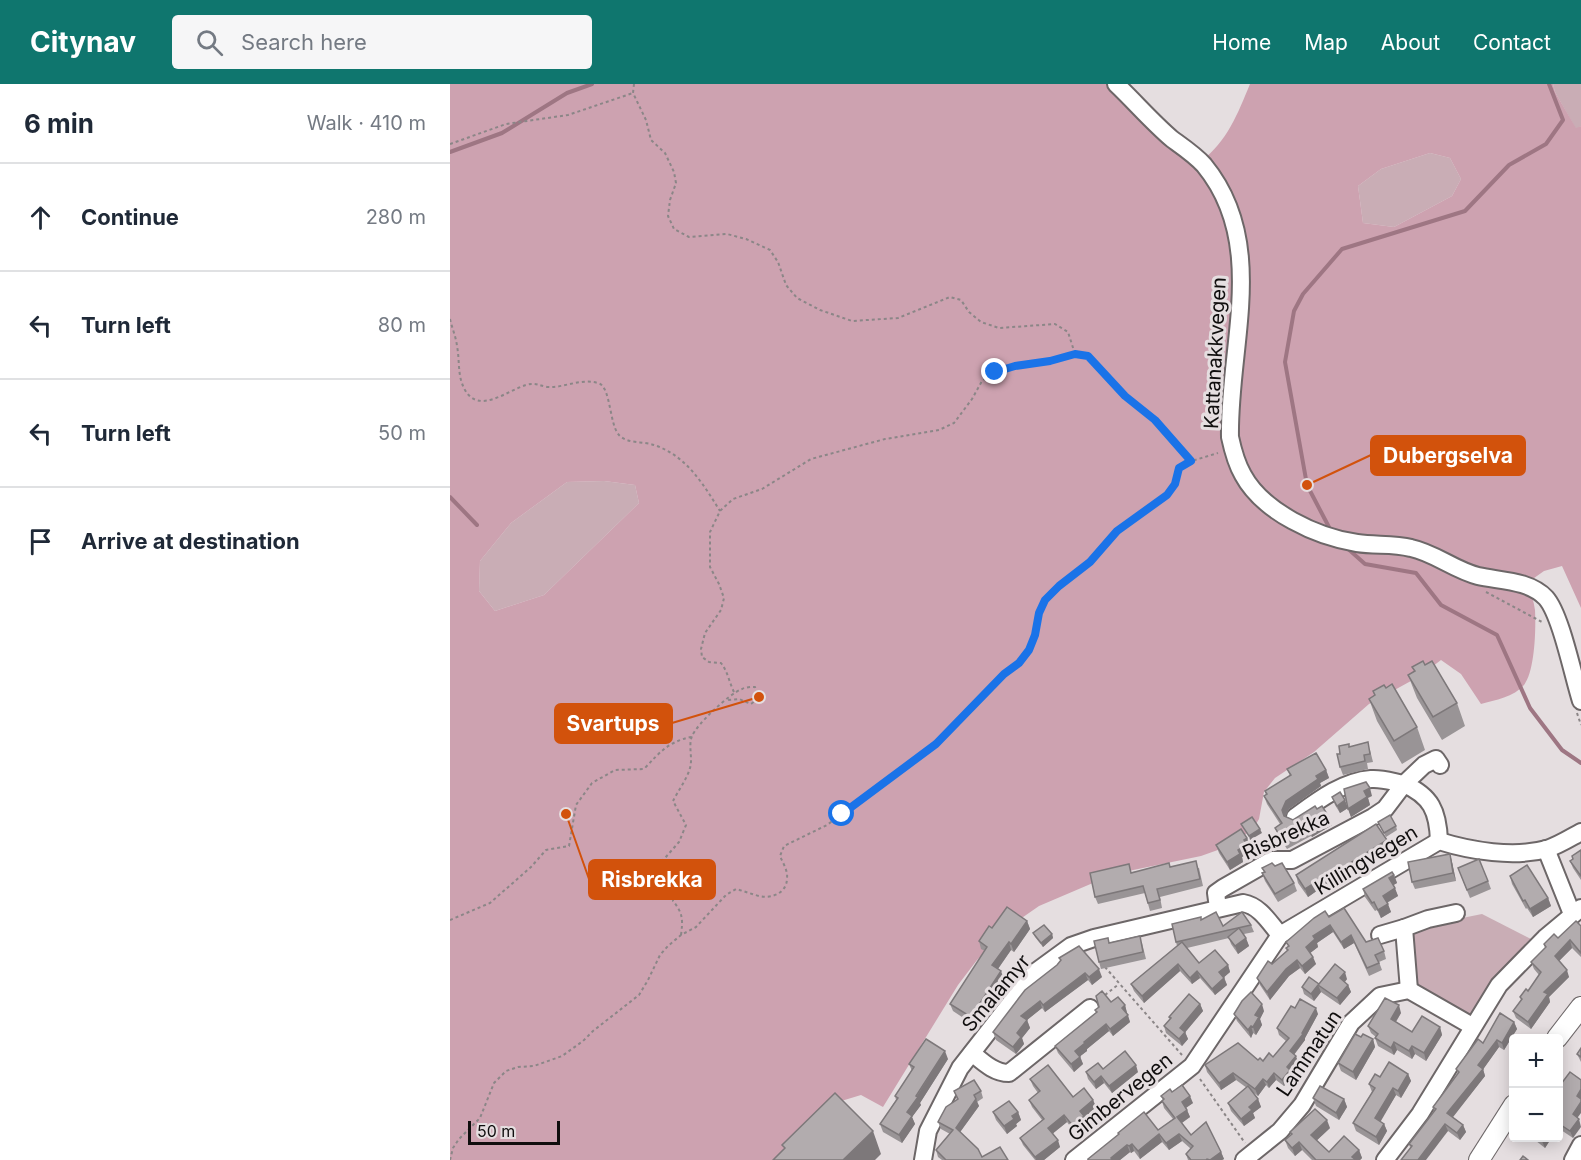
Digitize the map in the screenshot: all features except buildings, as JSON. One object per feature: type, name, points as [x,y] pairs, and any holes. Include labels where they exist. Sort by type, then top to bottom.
[{"type":"main road","points":[[1560,1034],[1581,1007]]},
{"type":"main road","points":[[1479,1160],[1509,1113]]},
{"type":"street","name":"Kattanakkvegen","points":[[1116,84],[1171,138],[1204,166],[1223,195],[1234,219],[1239,246],[1242,292],[1230,437],[1236,462],[1246,482],[1272,506],[1314,532],[1357,543],[1390,544],[1410,548],[1468,573],[1523,585],[1538,591],[1549,603],[1556,618],[1577,703]]},
{"type":"street","name":"Risbrekka","points":[[1218,908],[1216,893],[1223,888],[1272,861],[1292,860],[1373,817],[1385,809],[1404,784],[1424,765],[1436,759],[1440,765]]},
{"type":"street","name":"Risbrekka","points":[[1295,817],[1346,785],[1371,779],[1404,784],[1417,790],[1429,801],[1439,824],[1439,840]]},
{"type":"street","name":"Killingvegen","points":[[1192,1066],[1280,935],[1439,840],[1491,853],[1546,849],[1560,844],[1581,831]]},
{"type":"street","points":[[1385,1160],[1420,1114],[1499,985],[1576,911],[1546,849]]},
{"type":"street","points":[[1218,908],[1243,903],[1252,905],[1280,935]]},
{"type":"street","name":"Smalamyr","points":[[923,1160],[928,1131],[960,1068],[1035,973],[1071,946],[1218,908]]},
{"type":"street","points":[[1380,935],[1428,919],[1456,913]]},
{"type":"street","points":[[1404,928],[1409,990],[1472,1026]]},
{"type":"street","name":"Lammatun","points":[[1248,1157],[1280,1131],[1302,1105],[1351,1023],[1380,996],[1409,990]]},
{"type":"street","name":"Smalamyr","points":[[972,1053],[991,1068],[1001,1073],[1009,1073],[1090,1008]]},
{"type":"street","name":"Gimbervegen","points":[[1074,1160],[1192,1066]]},
{"type":"street","points":[[1573,1160],[1581,1145]]},
{"type":"path","points":[[634,84],[633,93],[646,120],[651,140],[665,153],[674,172],[676,183],[670,200],[668,216],[674,229],[689,237],[727,234],[746,239],[770,250],[778,262],[786,285],[797,298],[820,310],[852,321],[898,318],[950,297],[961,300],[969,312],[981,322],[999,328],[1054,324],[1068,332],[1075,354]]},
{"type":"path","points":[[450,144],[506,124],[568,115],[633,93]]},
{"type":"path","points":[[450,319],[458,346],[458,369],[465,390],[472,399],[481,402],[494,399],[534,383],[550,387],[575,381],[600,383],[605,388],[614,429],[622,439],[655,445],[684,461],[699,478],[720,511]]},
{"type":"path","points":[[734,692],[729,682],[729,673],[721,663],[709,662],[702,657],[701,649],[705,633],[721,610],[724,598],[710,567],[710,532],[720,511],[733,499],[762,489],[811,459],[885,439],[939,430],[954,423],[982,381],[995,372],[1075,354],[1088,356],[1094,361],[1125,396],[1155,420],[1191,461]]},
{"type":"path","points":[[450,1160],[459,1138],[480,1118],[494,1083],[506,1071],[518,1067],[534,1066],[562,1056],[583,1041],[639,995],[660,956],[681,935],[696,927],[726,895],[736,889],[761,896],[776,896],[784,889],[788,880],[780,856],[784,846],[827,825],[936,744],[1004,674],[1019,663],[1029,650],[1045,600],[1090,562],[1117,531],[1167,495],[1175,484],[1179,468],[1191,461],[1223,452]]},
{"type":"path","points":[[1484,591],[1546,626]]},
{"type":"path","points":[[681,935],[683,918],[681,910],[673,901],[673,888],[670,883],[658,882],[655,876],[658,866],[679,842],[686,825],[673,801],[690,768],[691,737],[704,718],[734,692],[755,687],[758,695],[751,704],[739,699],[727,700]]},
{"type":"path","points":[[1577,703],[1581,725]]},
{"type":"path","points":[[450,920],[490,903],[531,867],[546,850],[569,846],[576,805],[592,783],[615,770],[644,769],[660,752],[675,741],[691,737]]},
{"type":"path","points":[[1105,967],[1192,1066],[1248,1157]]},
{"type":"path","points":[[1090,1008],[1119,984]]},
{"type":"shaded area","points":[[450,84],[1109,84],[1201,161],[1225,136],[1250,84],[1553,84],[1555,92],[1576,128],[1581,126],[1581,608],[1562,566],[1544,571],[1527,583],[1535,610],[1535,638],[1533,660],[1528,678],[1520,689],[1504,698],[1481,704],[1461,674],[1441,660],[1420,676],[1369,704],[1314,752],[1275,778],[1264,792],[1259,819],[1253,829],[1229,846],[1201,856],[1114,874],[1039,906],[1016,922],[977,960],[958,985],[883,1107],[861,1095],[838,1102],[789,1160],[450,1160]],"holes":[[[1430,153],[1450,158],[1461,179],[1452,196],[1394,227],[1363,223],[1358,186],[1381,169]],[[604,481],[635,485],[639,503],[544,595],[495,611],[479,591],[480,561],[511,523],[567,482]]]},
{"type":"shaded area","points":[[1553,84],[1581,84],[1581,126],[1576,129],[1555,92]]},
{"type":"shaded area","points":[[1430,153],[1450,158],[1461,179],[1452,196],[1394,227],[1363,223],[1358,186],[1381,169]]},
{"type":"shaded area","points":[[604,481],[635,485],[639,503],[544,595],[495,611],[479,591],[480,561],[511,523],[567,482]]},
{"type":"shaded area","points":[[1482,914],[1533,940],[1467,1018],[1413,984],[1408,929]]},
{"type":"waterway","points":[[450,152],[502,133],[567,93],[592,84]]},
{"type":"waterway","points":[[1331,531],[1307,485],[1285,362],[1294,311],[1303,294],[1342,249],[1465,211],[1509,165],[1546,144],[1563,120],[1549,84]]},
{"type":"waterway","points":[[450,497],[477,525]]},
{"type":"waterway","points":[[1346,547],[1365,564],[1416,573],[1441,605],[1497,635],[1530,708],[1562,750],[1581,763]]},
{"type":"place","name":"Dubergselva","points":[[1307,485]]},
{"type":"place","name":"Svartups","points":[[759,697]]},
{"type":"place","name":"Risbrekka","points":[[566,814]]},
{"type":"route","points":[[842,814],[936,744],[1004,674],[1019,663],[1029,650],[1045,600],[1090,562],[1117,531],[1150,505],[1167,495],[1175,484],[1179,468],[1182,464],[1191,461],[1155,420],[1125,396],[1088,356],[1075,354],[995,372]]}]
